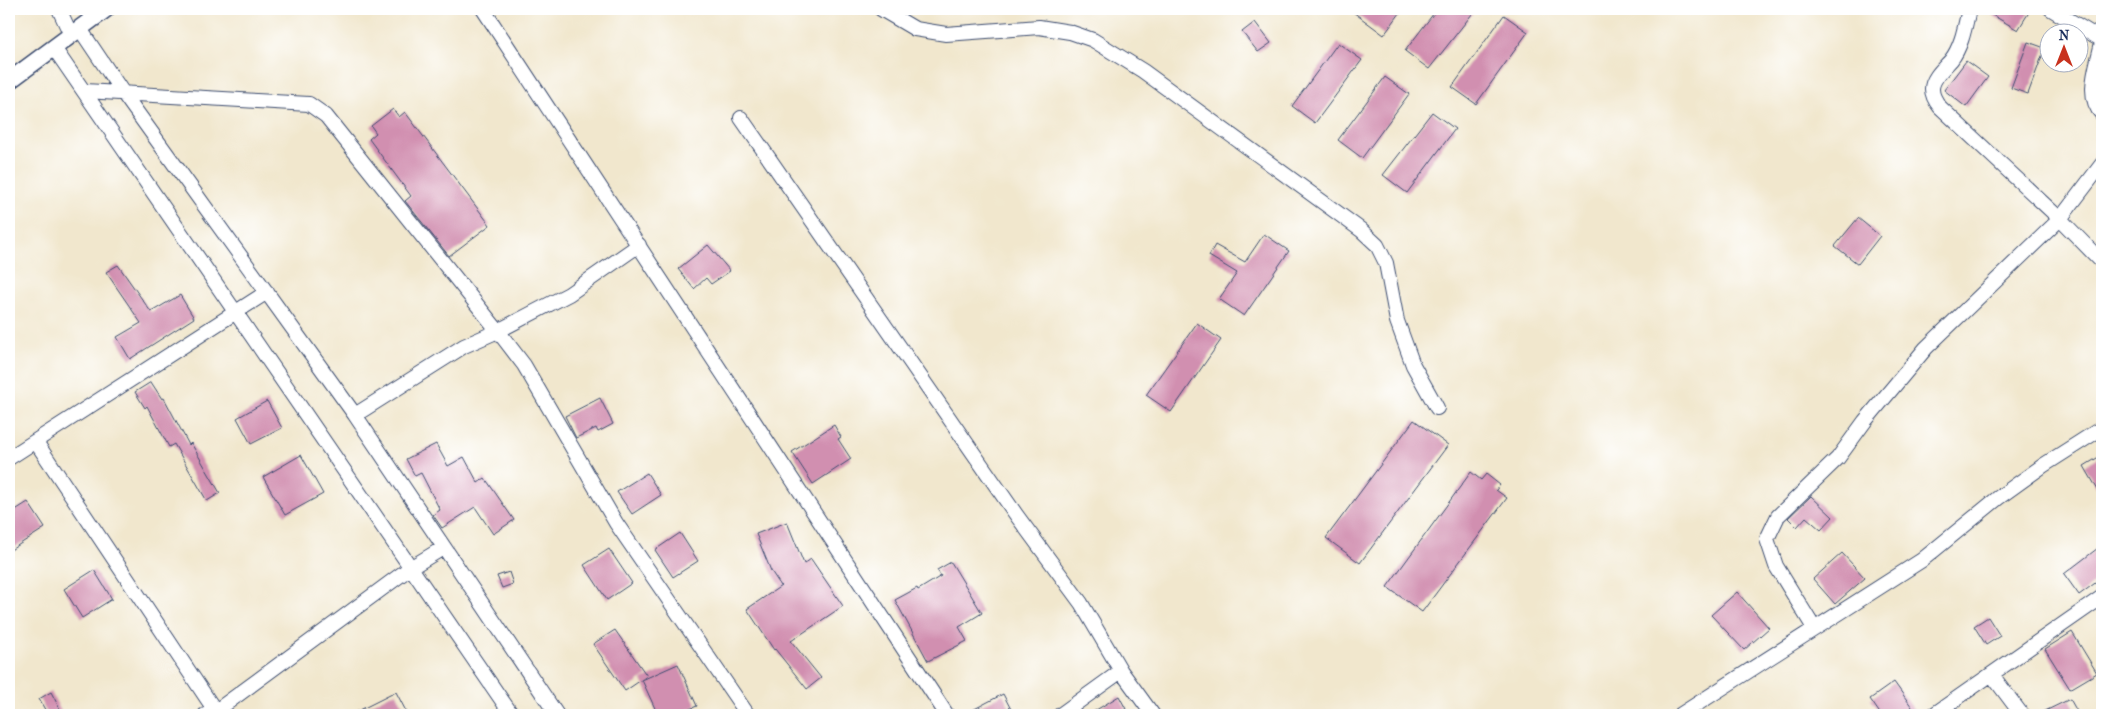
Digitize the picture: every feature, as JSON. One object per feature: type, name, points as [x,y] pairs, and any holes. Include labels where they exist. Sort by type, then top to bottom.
[{"type":"street","points":[[59,9],[123,93],[355,415],[557,715]]},
{"type":"street","points":[[9,81],[106,9]]},
{"type":"street","points":[[483,9],[947,715]]},
{"type":"street","points":[[881,9],[915,30],[946,34],[1039,27],[1070,32],[1093,40],[1143,71],[1361,230],[1377,245],[1386,263],[1397,321],[1413,365],[1437,408]]},
{"type":"street","points":[[1969,9],[1962,38],[1953,57],[1936,78],[1932,89],[1934,98],[1940,107],[2060,219],[2102,262]]},
{"type":"street","points":[[2051,9],[2102,41],[2092,95],[2096,108],[2102,114]]},
{"type":"street","points":[[54,48],[512,715]]},
{"type":"street","points":[[85,91],[308,104],[326,116],[524,366],[616,523],[748,715]]},
{"type":"street","points":[[741,118],[1017,516],[1081,603],[1120,671],[1153,715]]},
{"type":"street","points":[[1814,628],[1776,566],[1767,539],[1778,516],[1838,458],[1865,421],[1926,348],[2060,219],[2102,164]]},
{"type":"street","points":[[355,415],[464,346],[498,331],[569,294],[639,245]]},
{"type":"street","points":[[9,458],[236,314],[266,292]]},
{"type":"street","points":[[1680,715],[1922,560],[1998,498],[2044,465],[2102,428]]},
{"type":"street","points":[[36,442],[213,714],[410,568],[443,548]]},
{"type":"street","points":[[1933,715],[2102,597]]},
{"type":"street","points":[[1060,715],[1120,671]]},
{"type":"street","points":[[1992,675],[2022,715]]},
{"type":"building","points":[[1349,9],[1403,9],[1384,35]]},
{"type":"building","points":[[1437,9],[1476,9],[1429,69],[1405,51]]},
{"type":"building","points":[[1982,9],[2031,9],[2018,30]]},
{"type":"building","points":[[1504,15],[1528,32],[1476,104],[1452,87]]},
{"type":"building","points":[[1255,22],[1271,43],[1258,52],[1242,32]]},
{"type":"building","points":[[2028,42],[2038,46],[2038,67],[2028,94],[2011,88]]},
{"type":"building","points":[[1338,43],[1362,60],[1315,123],[1292,106]]},
{"type":"building","points":[[1966,61],[1988,77],[1966,107],[1944,90]]},
{"type":"building","points":[[1385,77],[1409,94],[1362,158],[1338,140]]},
{"type":"building","points":[[393,109],[399,117],[405,112],[490,225],[449,256],[405,201],[411,196],[369,139],[376,133],[371,126]]},
{"type":"building","points":[[1432,112],[1455,129],[1407,193],[1383,175]]},
{"type":"building","points":[[1858,218],[1880,236],[1858,264],[1835,246]]},
{"type":"building","points":[[1264,234],[1289,251],[1244,316],[1219,299],[1237,273],[1209,256],[1215,245],[1245,262]]},
{"type":"building","points":[[708,245],[730,271],[711,284],[706,278],[694,289],[678,269]]},
{"type":"building","points":[[118,265],[151,312],[180,295],[194,318],[130,359],[117,337],[141,323],[106,272]]},
{"type":"building","points":[[1197,323],[1221,340],[1171,412],[1146,395]]},
{"type":"building","points":[[151,382],[162,399],[164,398],[189,445],[191,443],[220,493],[207,501],[174,444],[169,447],[147,406],[145,408],[135,392]]},
{"type":"building","points":[[600,398],[613,424],[598,432],[596,428],[576,438],[565,416]]},
{"type":"building","points":[[267,401],[282,428],[251,444],[237,418]]},
{"type":"building","points":[[1414,420],[1448,445],[1360,563],[1326,538]]},
{"type":"building","points":[[834,425],[841,437],[838,439],[851,459],[813,484],[792,452]]},
{"type":"building","points":[[436,444],[448,466],[464,457],[478,483],[485,478],[514,520],[493,534],[475,507],[442,528],[433,515],[440,510],[421,473],[415,476],[406,459]]},
{"type":"building","points":[[301,455],[323,494],[285,515],[263,477]]},
{"type":"building","points":[[2102,455],[2102,497],[2084,466]]},
{"type":"building","points":[[1471,472],[1481,480],[1486,474],[1500,485],[1496,490],[1507,498],[1422,612],[1387,587]]},
{"type":"building","points":[[647,473],[661,495],[632,514],[617,492]]},
{"type":"building","points":[[1811,496],[1833,517],[1821,530],[1806,517],[1797,527],[1788,518]]},
{"type":"building","points":[[28,502],[45,528],[9,551],[9,514]]},
{"type":"building","points":[[787,522],[804,564],[811,559],[843,606],[791,641],[821,678],[807,689],[774,650],[747,609],[781,586],[771,571],[756,534]]},
{"type":"building","points":[[680,533],[698,561],[673,577],[655,550]]},
{"type":"building","points":[[2102,545],[2102,578],[2079,595],[2064,574]]},
{"type":"building","points":[[609,549],[632,583],[607,600],[584,565]]},
{"type":"building","points":[[1842,553],[1865,578],[1835,604],[1813,579]]},
{"type":"building","points":[[951,562],[982,613],[959,627],[967,641],[928,661],[895,600],[917,588],[918,590],[941,576],[937,570]]},
{"type":"building","points":[[94,570],[112,599],[82,618],[64,589]]},
{"type":"building","points":[[509,572],[513,584],[502,588],[497,576]]},
{"type":"building","points":[[1737,592],[1769,628],[1744,650],[1711,615]]},
{"type":"building","points":[[1988,617],[2000,636],[1986,645],[1974,626]]},
{"type":"building","points":[[615,630],[647,676],[625,691],[593,644]]},
{"type":"building","points":[[2072,632],[2097,673],[2070,689],[2045,649]]},
{"type":"building","points":[[678,664],[697,706],[675,715],[658,715],[642,680]]},
{"type":"building","points":[[1894,682],[1914,710],[1906,715],[1881,715],[1870,699]]},
{"type":"building","points":[[51,692],[63,715],[48,715],[39,699]]},
{"type":"building","points":[[396,692],[408,715],[350,715]]},
{"type":"building","points":[[1003,694],[1014,715],[963,715]]},
{"type":"building","points":[[1119,696],[1127,715],[1088,715]]},
{"type":"building","points":[[2070,699],[2079,715],[2037,715]]}]
